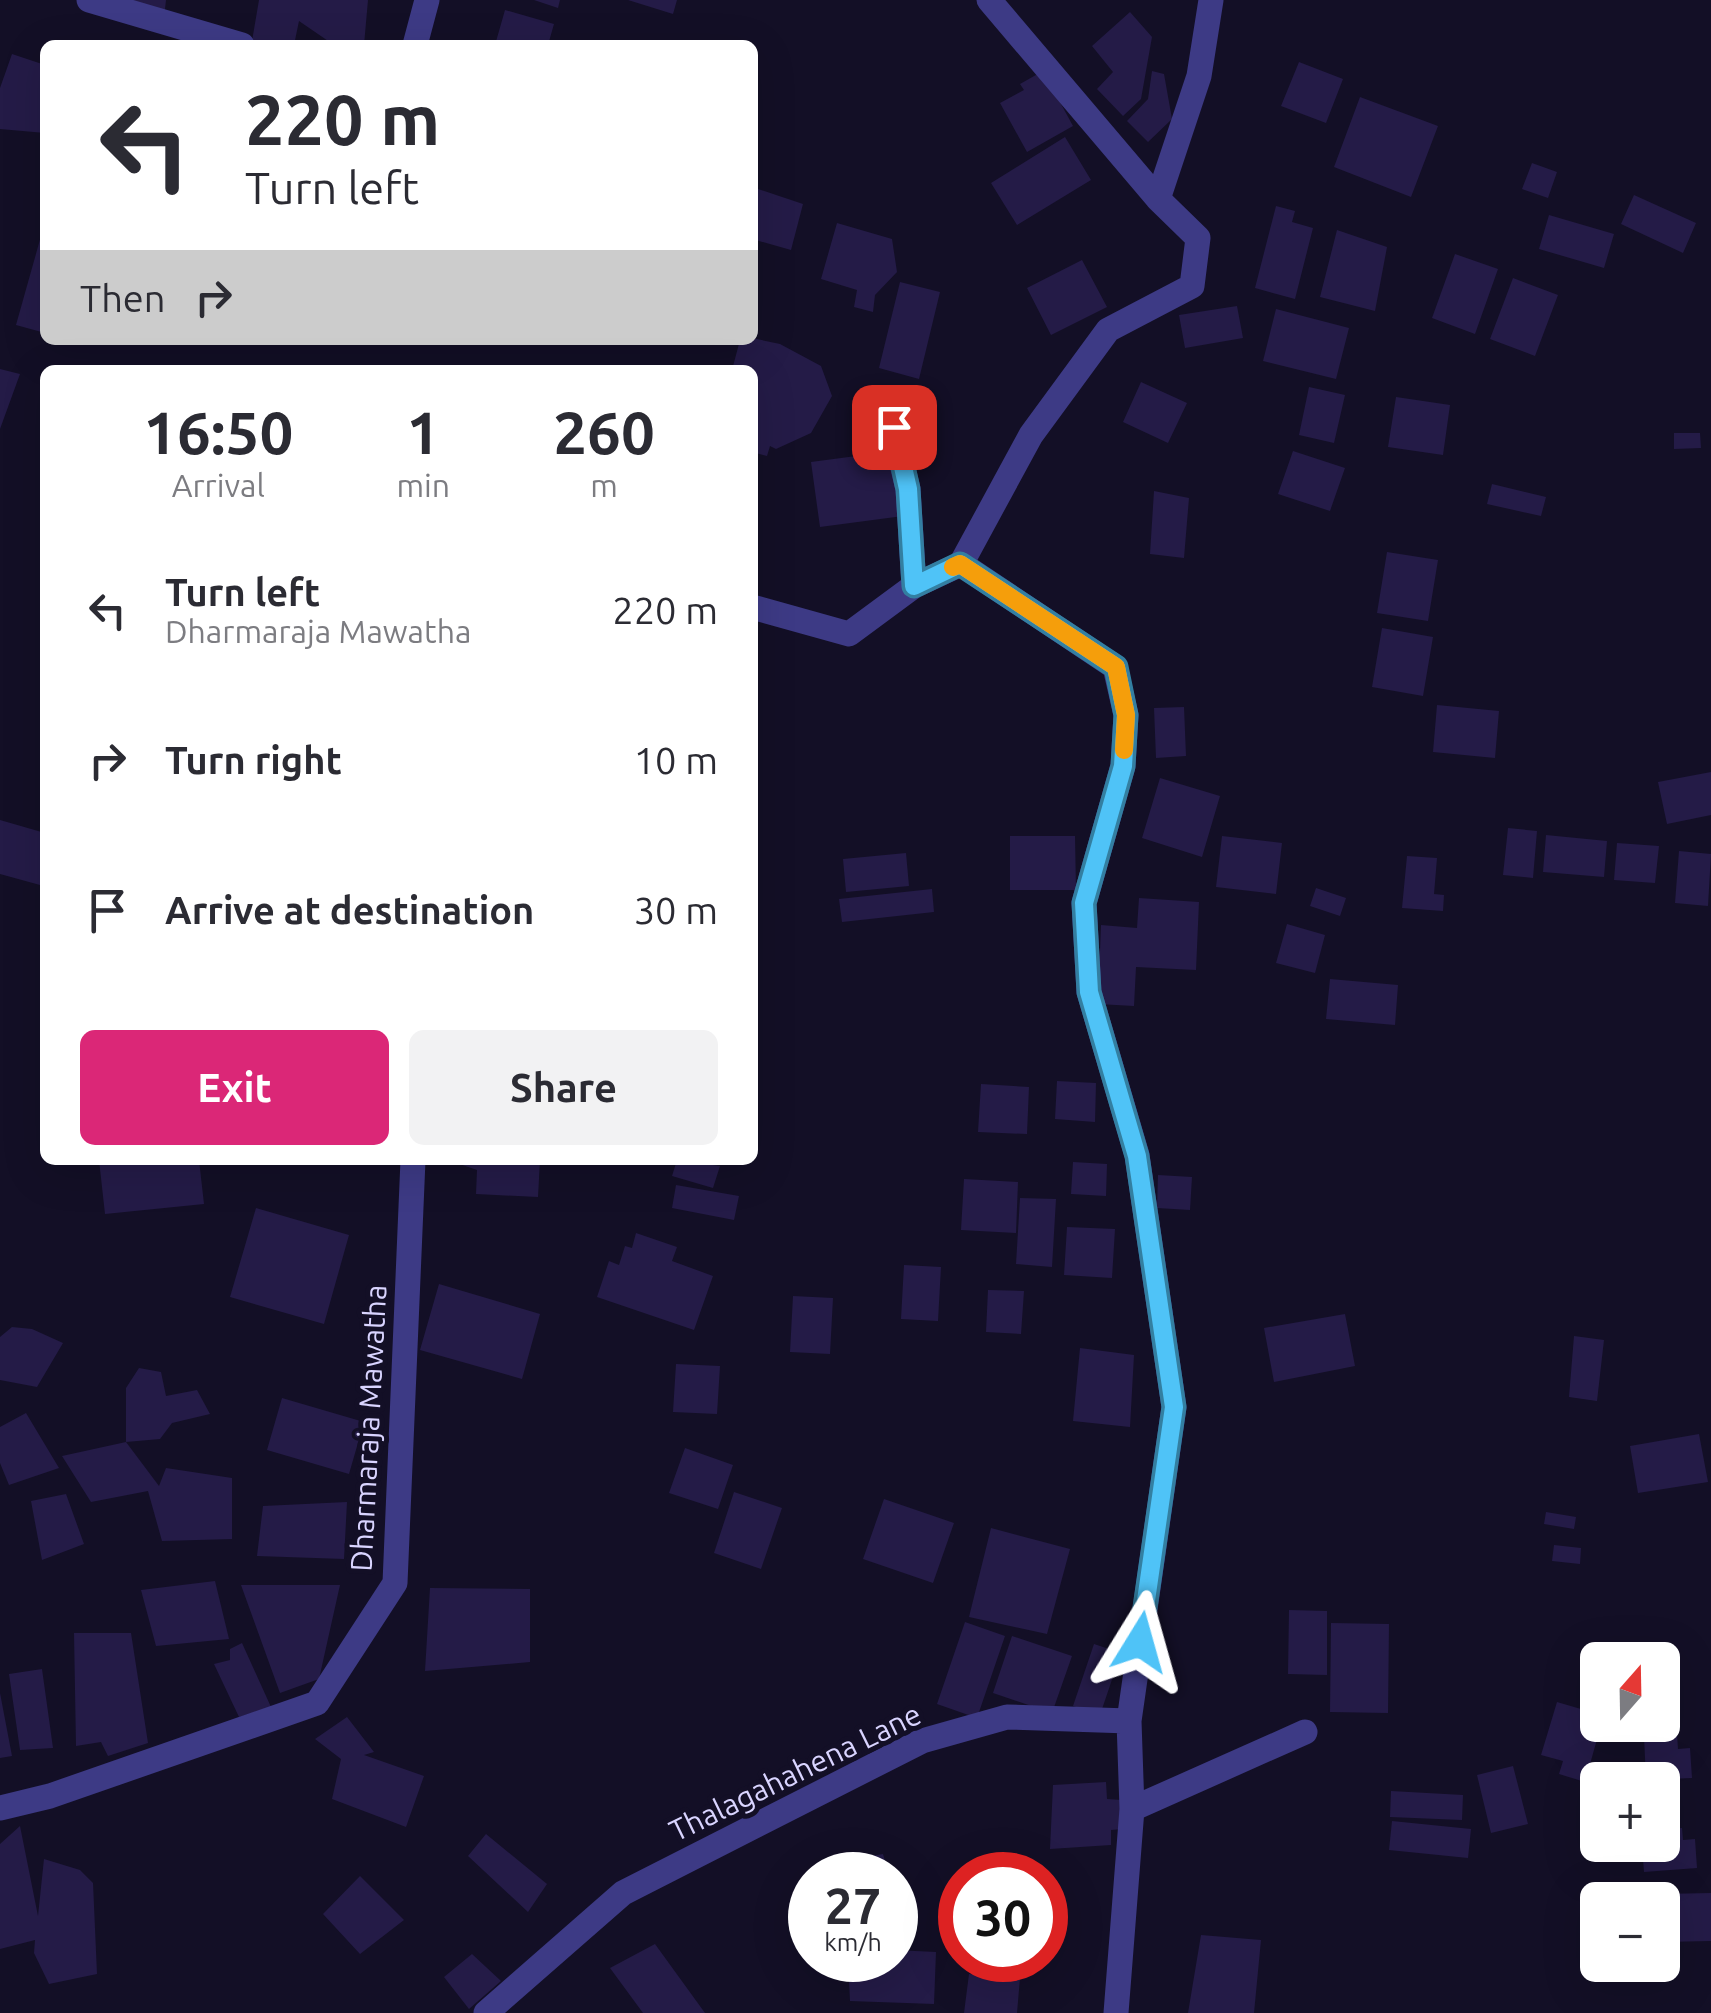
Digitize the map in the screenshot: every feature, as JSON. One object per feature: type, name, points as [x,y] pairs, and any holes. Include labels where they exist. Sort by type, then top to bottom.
[{"type":"street","points":[[88,0],[225,40]]},
{"type":"street","points":[[416,40],[428,0]]},
{"type":"street","points":[[758,609],[848,634],[914,586],[960,564],[1031,435],[1108,330],[1192,286],[1198,238],[1158,198],[988,0]]},
{"type":"street","points":[[1158,198],[1199,76],[1211,0]]},
{"type":"street","points":[[894,427],[908,489],[914,586]]},
{"type":"street","points":[[960,564],[1116,667],[1126,715],[1123,766],[1084,903],[1089,992],[1137,1156],[1174,1407],[1129,1721],[1132,1809],[1116,2013]]},
{"type":"street","name":"Dharmaraja Mawatha","points":[[0,1808],[50,1796],[316,1703],[395,1583],[413,1165]]},
{"type":"street","name":"Thalagahahena Lane","points":[[486,2013],[623,1894],[922,1741],[1007,1717],[1129,1721]]},
{"type":"street","points":[[1132,1809],[1305,1732]]},
{"type":"building","points":[[104,0],[166,0],[164,18]]},
{"type":"building","points":[[259,0],[368,0],[364,40],[327,40],[299,21],[295,40],[252,40]]},
{"type":"building","points":[[534,0],[560,0],[558,8]]},
{"type":"building","points":[[628,0],[677,0],[673,14]]},
{"type":"building","points":[[505,10],[554,24],[549,40],[496,40]]},
{"type":"building","points":[[1130,12],[1152,37],[1141,99],[1123,116],[1097,89],[1113,72],[1092,46]]},
{"type":"building","points":[[12,54],[40,63],[40,133],[0,129],[0,88]]},
{"type":"building","points":[[1299,62],[1343,79],[1326,123],[1281,106]]},
{"type":"building","points":[[1043,71],[1073,126],[1027,152],[1000,103],[1024,90],[1020,84]]},
{"type":"building","points":[[1152,71],[1164,74],[1172,119],[1148,142],[1127,121],[1148,99]]},
{"type":"building","points":[[1360,97],[1438,126],[1411,197],[1334,167]]},
{"type":"building","points":[[1065,137],[1091,180],[1017,225],[991,183]]},
{"type":"building","points":[[1532,163],[1557,172],[1548,198],[1522,189]]},
{"type":"building","points":[[758,189],[803,204],[791,250],[758,241]]},
{"type":"building","points":[[1634,195],[1696,223],[1683,253],[1621,224]]},
{"type":"building","points":[[1276,206],[1295,211],[1292,222],[1313,228],[1295,299],[1255,288]]},
{"type":"building","points":[[1549,215],[1614,234],[1604,268],[1539,249]]},
{"type":"building","points":[[837,223],[892,239],[897,272],[875,295],[873,312],[854,307],[857,290],[821,279]]},
{"type":"building","points":[[1337,230],[1387,247],[1375,311],[1320,297]]},
{"type":"building","points":[[40,240],[40,332],[16,325]]},
{"type":"building","points":[[1455,254],[1498,269],[1475,334],[1432,318]]},
{"type":"building","points":[[1082,260],[1107,307],[1051,335],[1027,288]]},
{"type":"building","points":[[1513,278],[1558,295],[1535,356],[1490,339]]},
{"type":"building","points":[[900,282],[940,292],[919,379],[879,368]]},
{"type":"building","points":[[1237,306],[1243,338],[1185,348],[1179,315]]},
{"type":"building","points":[[1276,309],[1349,328],[1336,379],[1263,361]]},
{"type":"building","points":[[758,339],[780,344],[821,366],[832,396],[811,433],[776,449],[770,446],[767,456],[758,454],[758,365],[733,365],[739,345],[758,345]]},
{"type":"building","points":[[0,369],[20,374],[0,429]]},
{"type":"building","points":[[1141,382],[1187,403],[1168,443],[1123,422]]},
{"type":"building","points":[[1309,387],[1345,395],[1334,443],[1299,435]]},
{"type":"building","points":[[1396,397],[1450,405],[1443,455],[1388,447]]},
{"type":"building","points":[[1674,433],[1700,433],[1701,448],[1674,449]]},
{"type":"building","points":[[894,451],[903,516],[820,527],[811,462]]},
{"type":"building","points":[[1293,451],[1345,468],[1330,511],[1278,494]]},
{"type":"building","points":[[1492,484],[1546,497],[1541,516],[1487,504]]},
{"type":"building","points":[[1154,491],[1189,498],[1184,558],[1150,554]]},
{"type":"building","points":[[1387,552],[1438,560],[1428,621],[1377,613]]},
{"type":"building","points":[[1382,628],[1433,637],[1423,696],[1372,687]]},
{"type":"building","points":[[1437,705],[1499,711],[1495,758],[1433,752]]},
{"type":"building","points":[[1184,707],[1186,756],[1156,758],[1154,708]]},
{"type":"building","points":[[1711,772],[1711,815],[1667,824],[1658,782]]},
{"type":"building","points":[[1160,778],[1220,796],[1202,857],[1142,838]]},
{"type":"building","points":[[0,820],[40,832],[40,885],[0,874]]},
{"type":"building","points":[[1508,828],[1537,831],[1533,878],[1503,875]]},
{"type":"building","points":[[1546,835],[1607,841],[1604,877],[1543,872]]},
{"type":"building","points":[[1010,836],[1075,836],[1076,890],[1010,890]]},
{"type":"building","points":[[1222,836],[1282,843],[1276,894],[1216,887]]},
{"type":"building","points":[[1617,843],[1659,846],[1655,883],[1614,880]]},
{"type":"building","points":[[1679,851],[1711,854],[1708,906],[1675,903]]},
{"type":"building","points":[[906,853],[909,886],[846,892],[843,859]]},
{"type":"building","points":[[1407,856],[1437,858],[1434,894],[1444,895],[1443,911],[1402,908]]},
{"type":"building","points":[[1316,888],[1346,898],[1340,916],[1310,906]]},
{"type":"building","points":[[932,889],[934,912],[842,922],[839,899]]},
{"type":"building","points":[[1139,898],[1199,902],[1196,970],[1136,967],[1134,1006],[1098,1004],[1101,925],[1137,928]]},
{"type":"building","points":[[1287,924],[1325,935],[1315,973],[1276,963]]},
{"type":"building","points":[[1330,979],[1398,985],[1395,1025],[1326,1019]]},
{"type":"building","points":[[1057,1081],[1096,1083],[1095,1122],[1055,1119]]},
{"type":"building","points":[[981,1084],[1029,1087],[1027,1134],[978,1132]]},
{"type":"building","points":[[1073,1162],[1107,1164],[1106,1196],[1071,1194]]},
{"type":"building","points":[[100,1165],[200,1165],[204,1204],[105,1214]]},
{"type":"building","points":[[462,1165],[540,1165],[538,1197],[476,1194],[477,1170]]},
{"type":"building","points":[[675,1165],[720,1166],[713,1188],[672,1176]]},
{"type":"building","points":[[1158,1175],[1192,1177],[1190,1210],[1157,1208]]},
{"type":"building","points":[[964,1179],[1018,1182],[1016,1233],[961,1230]]},
{"type":"building","points":[[676,1185],[739,1196],[734,1220],[672,1208]]},
{"type":"building","points":[[1020,1198],[1056,1199],[1052,1267],[1016,1264]]},
{"type":"building","points":[[256,1208],[349,1235],[324,1324],[230,1297]]},
{"type":"building","points":[[1067,1227],[1115,1229],[1112,1278],[1064,1275]]},
{"type":"building","points":[[636,1233],[677,1247],[672,1261],[713,1276],[694,1330],[597,1297],[609,1261],[619,1265],[625,1246],[632,1248]]},
{"type":"building","points":[[904,1265],[941,1267],[938,1321],[901,1319]]},
{"type":"building","points":[[439,1284],[540,1314],[522,1379],[420,1350]]},
{"type":"building","points":[[988,1290],[1024,1291],[1021,1334],[986,1332]]},
{"type":"building","points":[[793,1296],[833,1298],[830,1354],[790,1352]]},
{"type":"building","points":[[1345,1314],[1355,1366],[1274,1382],[1264,1328]]},
{"type":"building","points":[[12,1327],[32,1329],[63,1343],[37,1387],[0,1380],[0,1337]]},
{"type":"building","points":[[1574,1336],[1604,1340],[1597,1401],[1569,1397]]},
{"type":"building","points":[[1080,1348],[1134,1355],[1130,1427],[1073,1421]]},
{"type":"building","points":[[676,1364],[720,1366],[717,1414],[673,1412]]},
{"type":"building","points":[[139,1368],[161,1372],[166,1396],[197,1390],[210,1414],[172,1423],[160,1439],[126,1442],[126,1388]]},
{"type":"building","points":[[282,1398],[364,1422],[349,1474],[267,1450]]},
{"type":"building","points":[[26,1413],[59,1468],[9,1485],[0,1463],[0,1427]]},
{"type":"building","points":[[1699,1434],[1708,1482],[1638,1493],[1630,1446]]},
{"type":"building","points":[[126,1442],[159,1486],[166,1468],[232,1478],[232,1539],[162,1541],[148,1491],[91,1502],[62,1456]]},
{"type":"building","points":[[685,1448],[733,1465],[718,1509],[669,1493]]},
{"type":"building","points":[[734,1492],[782,1508],[761,1569],[714,1553]]},
{"type":"building","points":[[66,1494],[84,1544],[42,1560],[31,1501]]},
{"type":"building","points":[[884,1499],[954,1523],[933,1583],[863,1559]]},
{"type":"building","points":[[347,1502],[344,1559],[257,1556],[263,1506]]},
{"type":"building","points":[[1546,1512],[1576,1517],[1574,1529],[1544,1524]]},
{"type":"building","points":[[991,1528],[1070,1549],[1047,1634],[969,1617]]},
{"type":"building","points":[[1554,1545],[1581,1548],[1580,1564],[1552,1561]]},
{"type":"building","points":[[215,1581],[229,1639],[156,1646],[141,1590]]},
{"type":"building","points":[[241,1585],[340,1585],[319,1679],[280,1693]]},
{"type":"building","points":[[430,1588],[530,1589],[530,1662],[425,1671]]},
{"type":"building","points":[[1289,1610],[1327,1611],[1327,1675],[1288,1674]]},
{"type":"building","points":[[965,1622],[1005,1636],[977,1718],[937,1704]]},
{"type":"building","points":[[1331,1623],[1389,1624],[1388,1713],[1330,1712]]},
{"type":"building","points":[[74,1633],[131,1633],[148,1743],[108,1756],[101,1742],[76,1746]]},
{"type":"building","points":[[1012,1636],[1072,1656],[1052,1713],[993,1693]]},
{"type":"building","points":[[242,1643],[271,1707],[239,1717],[214,1664],[230,1660],[230,1649]]},
{"type":"building","points":[[1094,1644],[1121,1653],[1100,1715],[1073,1706]]},
{"type":"building","points":[[42,1669],[53,1748],[20,1750],[9,1674]]},
{"type":"building","points":[[0,1693],[12,1756],[0,1758]]},
{"type":"building","points":[[1557,1702],[1580,1709],[1580,1742],[1596,1742],[1591,1762],[1580,1762],[1580,1780],[1559,1774],[1563,1761],[1541,1755]]},
{"type":"building","points":[[347,1717],[374,1752],[364,1755],[424,1776],[406,1827],[332,1799],[341,1759],[315,1739]]},
{"type":"building","points":[[1644,1742],[1678,1742],[1678,1749],[1690,1748],[1692,1778],[1680,1779],[1680,1762],[1645,1762]]},
{"type":"building","points":[[1513,1766],[1528,1824],[1491,1833],[1477,1775]]},
{"type":"building","points":[[1106,1782],[1107,1799],[1122,1800],[1122,1829],[1111,1830],[1111,1845],[1050,1849],[1053,1785]]},
{"type":"building","points":[[1391,1791],[1463,1795],[1462,1820],[1390,1817]]},
{"type":"building","points":[[1392,1821],[1471,1829],[1468,1858],[1389,1850]]},
{"type":"building","points":[[20,1826],[38,1916],[44,1859],[80,1870],[93,1883],[97,1974],[49,1984],[34,1953],[35,1940],[0,1949],[0,1844]]},
{"type":"building","points":[[1680,1828],[1683,1840],[1695,1839],[1697,1868],[1644,1872],[1643,1862],[1680,1862]]},
{"type":"building","points":[[486,1834],[547,1884],[528,1912],[468,1856]]},
{"type":"building","points":[[360,1876],[404,1920],[360,1954],[323,1914]]},
{"type":"building","points":[[1711,1893],[1711,1941],[1680,1942],[1680,1894]]},
{"type":"building","points":[[1201,1935],[1261,1940],[1254,2013],[1188,2013]]},
{"type":"building","points":[[655,1944],[705,2013],[643,2013],[610,1968]]},
{"type":"building","points":[[918,1951],[936,1952],[934,2004],[850,2001],[849,1982],[918,1982]]},
{"type":"building","points":[[472,1954],[501,1981],[469,2009],[444,1977]]},
{"type":"building","points":[[968,1982],[1020,1982],[1017,2013],[964,2013]]},
{"type":"slow traffic","points":[[953,567],[960,564],[1116,667],[1126,715],[1124,750]]},
{"type":"route","points":[[894,427],[908,489],[914,586],[960,564],[1116,667],[1126,715],[1123,766],[1084,903],[1089,992],[1137,1156],[1174,1407],[1140,1642]]}]
